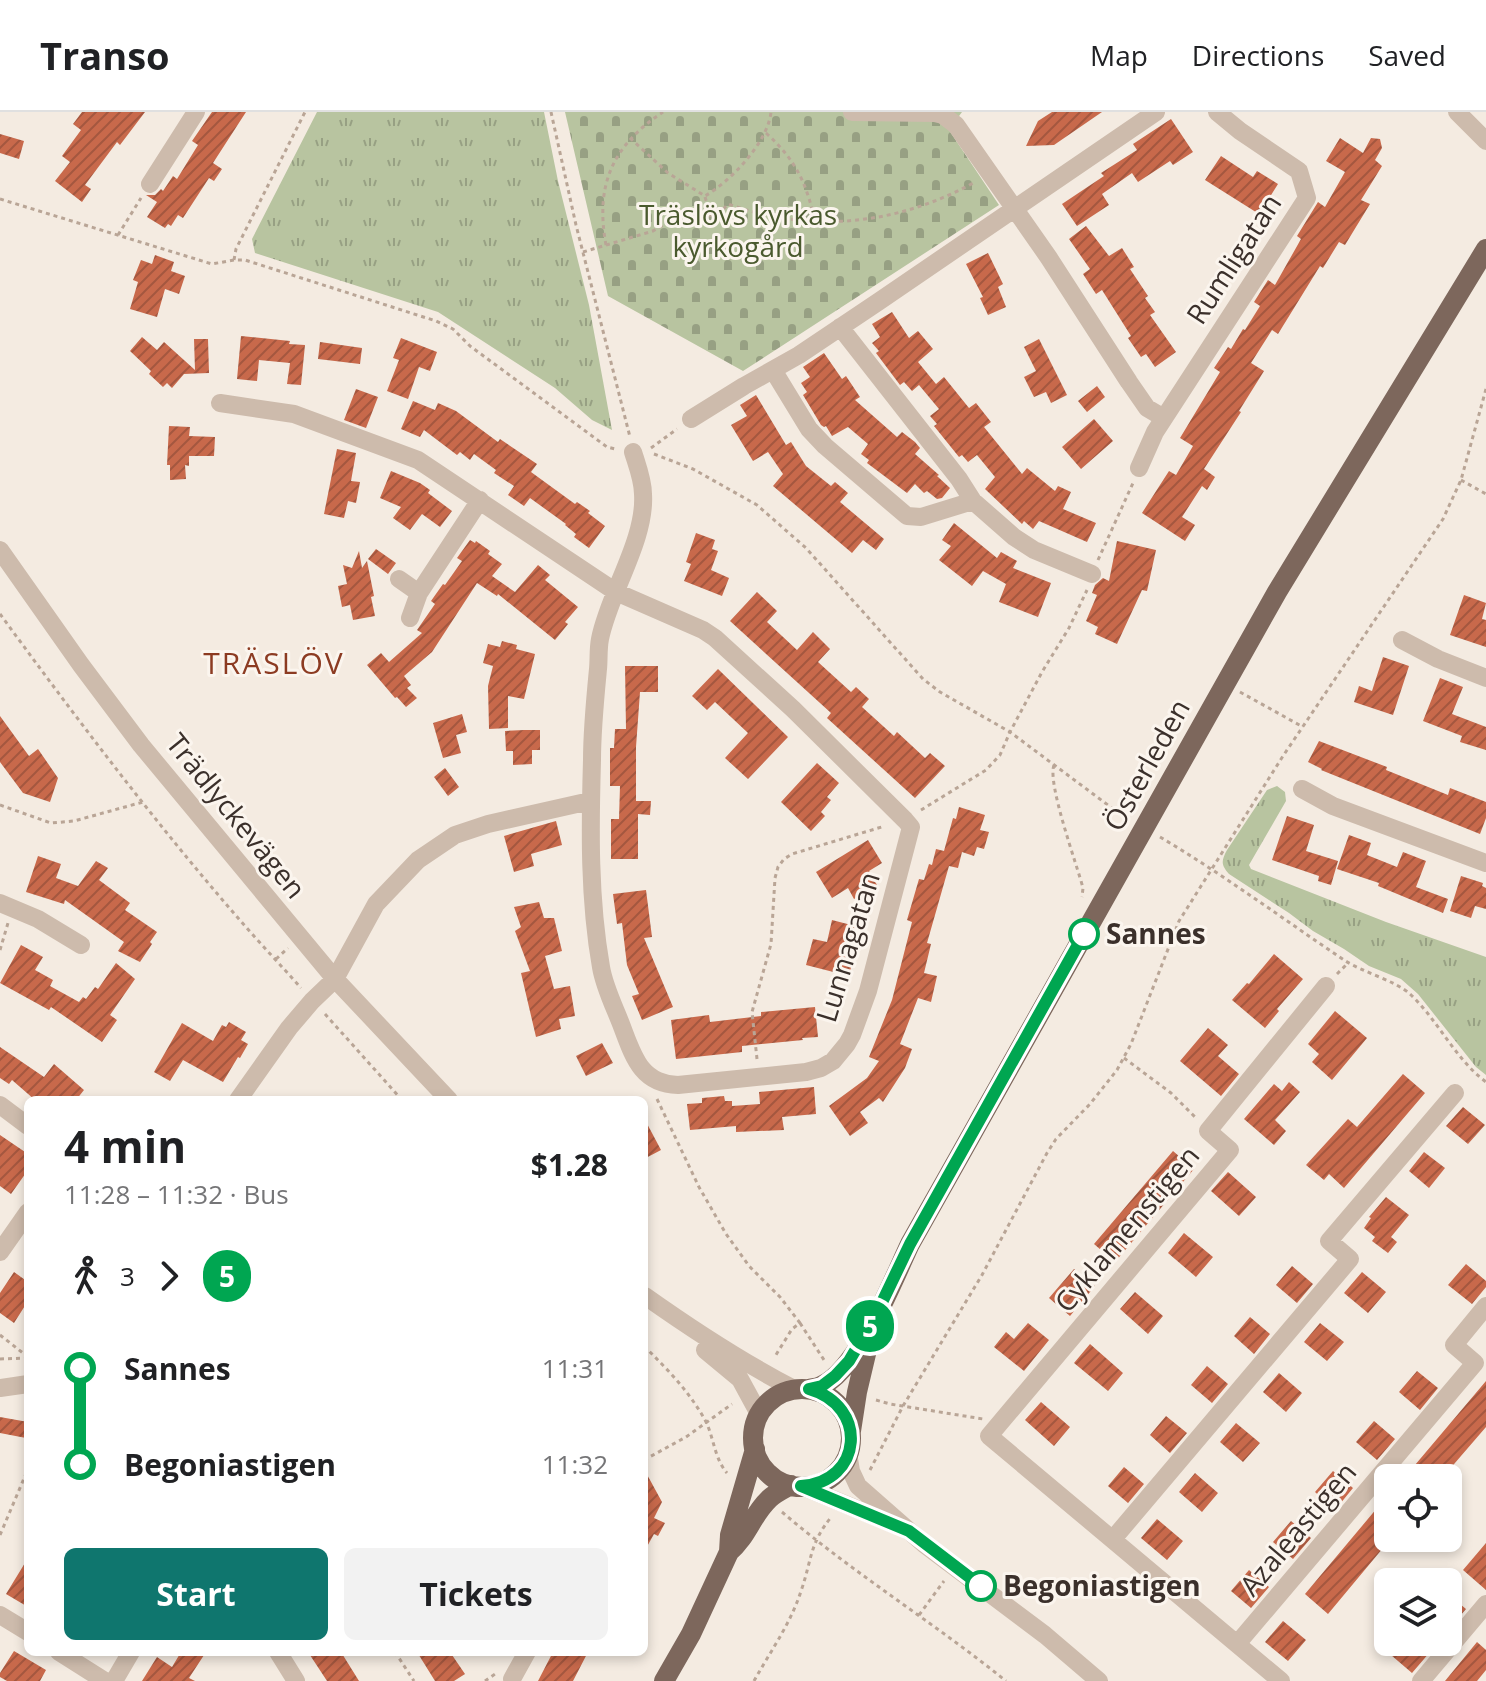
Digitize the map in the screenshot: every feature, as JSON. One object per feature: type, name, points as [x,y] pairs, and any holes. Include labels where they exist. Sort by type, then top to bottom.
[{"type":"main road","name":"Österleden","points":[[801,1389],[822,1386],[849,1361],[875,1317],[910,1244],[1231,672],[1486,249]]},
{"type":"main road","name":"Österleden","points":[[849,1445],[857,1392],[875,1317]]},
{"type":"main road","points":[[729,1552],[740,1542],[768,1500],[796,1486],[818,1484],[833,1475],[844,1461],[849,1445],[849,1425],[838,1405],[830,1398],[801,1389],[774,1398],[759,1414],[753,1437],[760,1463],[770,1475],[796,1486]]},
{"type":"main road","points":[[664,1681],[691,1634],[729,1552],[730,1535],[755,1449]]},
{"type":"street","points":[[150,184],[196,112]]},
{"type":"street","points":[[852,112],[935,113],[956,125],[1049,258],[1147,408],[1164,418]]},
{"type":"street","points":[[691,419],[799,355],[1156,112]]},
{"type":"street","name":"Rumligatan","points":[[1139,468],[1155,432],[1307,198],[1299,171],[1217,112]]},
{"type":"street","points":[[1457,112],[1486,141]]},
{"type":"street","points":[[840,327],[973,501],[1034,550],[1092,574]]},
{"type":"street","points":[[773,370],[809,429],[907,516],[921,517],[973,501]]},
{"type":"street","points":[[220,403],[294,414],[418,460],[616,592],[703,630],[793,709],[905,820]]},
{"type":"street","points":[[633,452],[644,492],[641,518],[606,615],[600,641],[593,706],[590,801],[593,899],[601,970],[632,1052],[647,1075]]},
{"type":"street","points":[[410,618],[419,593],[480,500]]},
{"type":"street","name":"Trädlyckevägen","points":[[0,550],[141,745],[335,979],[445,1096]]},
{"type":"street","points":[[399,579],[419,593]]},
{"type":"street","points":[[1402,640],[1438,659],[1486,678]]},
{"type":"street","points":[[1302,789],[1333,806],[1486,863]]},
{"type":"street","points":[[241,1096],[289,1028],[335,979],[376,904],[418,860],[455,835],[488,824],[590,801]]},
{"type":"street","name":"Lunnagatan","points":[[647,1075],[667,1085],[678,1085],[806,1072],[833,1061],[847,1044],[868,991],[911,827],[905,820]]},
{"type":"street","points":[[6,905],[38,919],[81,945]]},
{"type":"street","name":"Cyklamenstigen","points":[[1113,1539],[989,1436],[1230,1150],[1208,1131],[1326,986]]},
{"type":"street","points":[[1281,1681],[1113,1539],[1350,1259],[1329,1241],[1455,1093]]},
{"type":"street","points":[[0,1105],[24,1123]]},
{"type":"street","points":[[0,1252],[24,1218]]},
{"type":"street","points":[[648,1299],[765,1374],[801,1389]]},
{"type":"street","points":[[648,1300],[667,1320],[740,1379],[759,1414]]},
{"type":"street","name":"Azaleastigen","points":[[1237,1644],[1475,1363],[1454,1345],[1486,1306]]},
{"type":"street","points":[[0,1388],[24,1385]]},
{"type":"street","points":[[849,1445],[851,1471],[858,1486],[909,1531],[1045,1635],[1099,1681]]},
{"type":"street","points":[[796,1486],[909,1531]]},
{"type":"street","points":[[1421,1681],[1486,1604]]},
{"type":"street","points":[[0,1615],[24,1630]]},
{"type":"street","points":[[65,1656],[105,1681]]},
{"type":"street","points":[[114,1681],[129,1656]]},
{"type":"street","points":[[280,1656],[296,1681]]},
{"type":"street","points":[[512,1679],[525,1656]]},
{"type":"path","points":[[234,260],[236,249],[305,112]]},
{"type":"path","points":[[0,199],[212,264],[245,260],[436,321],[453,329],[470,346],[607,447],[633,452],[551,112]]},
{"type":"path","points":[[606,245],[602,223],[608,174],[630,138],[663,112]]},
{"type":"path","points":[[705,196],[740,166],[765,132],[771,112]]},
{"type":"path","points":[[765,132],[798,169],[810,197],[815,222]]},
{"type":"path","points":[[630,138],[668,173],[705,196],[711,216]]},
{"type":"path","points":[[583,252],[653,231],[689,210],[699,216],[711,216],[728,204],[776,218],[815,222],[864,219],[914,209],[990,173]]},
{"type":"path","points":[[118,235],[150,184]]},
{"type":"path","points":[[858,1486],[982,1275],[1047,1153],[1056,1139],[1090,1104],[1124,1058],[1179,921],[1211,868],[1443,519],[1461,480],[1486,389]]},
{"type":"path","points":[[691,419],[645,452],[693,469],[757,505],[806,548],[923,679],[1010,732],[1124,817]]},
{"type":"path","points":[[758,1077],[752,1012],[771,944],[773,891],[778,867],[792,854],[905,820],[986,770],[1000,755],[1085,596],[1139,468]]},
{"type":"path","points":[[1461,480],[1486,494]]},
{"type":"path","points":[[0,614],[143,802],[232,911],[398,1096]]},
{"type":"path","points":[[1238,691],[1303,727]]},
{"type":"path","points":[[1055,765],[1052,771],[1055,787],[1083,888],[1082,897]]},
{"type":"path","points":[[0,805],[51,823],[74,821],[143,802]]},
{"type":"path","points":[[1158,836],[1211,868],[1348,963],[1408,992],[1472,1072],[1486,1082]]},
{"type":"path","points":[[0,950],[6,905]]},
{"type":"path","points":[[1124,1058],[1171,1093],[1208,1131]]},
{"type":"path","points":[[647,1075],[665,1119],[726,1234],[749,1266],[780,1297],[800,1323],[835,1376]]},
{"type":"path","points":[[765,1374],[792,1329],[800,1323]]},
{"type":"path","points":[[0,1335],[24,1355]]},
{"type":"path","points":[[648,1350],[679,1380],[707,1423],[720,1465],[744,1483]]},
{"type":"path","points":[[0,1359],[24,1358]]},
{"type":"path","points":[[648,1458],[686,1437],[748,1392]]},
{"type":"path","points":[[857,1392],[867,1398],[903,1406],[983,1419],[1003,1419]]},
{"type":"path","points":[[0,1535],[24,1478]]},
{"type":"path","points":[[768,1500],[815,1541],[1006,1681]]},
{"type":"path","points":[[754,1681],[801,1592],[815,1541],[842,1503]]},
{"type":"path","points":[[919,1615],[944,1581]]},
{"type":"path","points":[[398,1656],[414,1681]]},
{"type":"green space","points":[[317,112],[544,112],[589,305],[612,430],[592,420],[555,388],[438,312],[255,253],[252,239]]},
{"type":"green space","name":"Träslövs kyrkas kyrkogård","points":[[565,112],[962,112],[949,130],[999,205],[743,371],[608,296]]},
{"type":"green space","points":[[1277,786],[1285,792],[1286,801],[1249,865],[1251,869],[1486,957],[1486,1075],[1476,1067],[1418,994],[1401,979],[1369,966],[1226,871],[1223,863],[1227,850],[1267,790]]},
{"type":"building","points":[[82,112],[145,112],[120,145],[117,142],[85,185],[91,189],[82,202],[55,181],[70,162],[62,156],[81,130],[73,124]]},
{"type":"building","points":[[212,112],[246,112],[213,163],[222,169],[214,181],[209,178],[183,218],[178,215],[171,226],[168,224],[165,228],[147,217],[157,202],[146,195],[155,195],[161,189],[163,191],[173,176],[177,179],[198,145],[192,141]]},
{"type":"building","points":[[1052,112],[1102,112],[1054,145],[1026,146],[1038,121]]},
{"type":"building","points":[[1171,119],[1193,152],[1173,165],[1170,161],[1138,182],[1132,173],[1102,194],[1109,205],[1077,226],[1062,204],[1104,176],[1101,173],[1137,150],[1133,144]]},
{"type":"building","points":[[0,134],[24,141],[19,159],[0,153]]},
{"type":"building","points":[[1340,138],[1363,153],[1371,138],[1380,139],[1382,148],[1375,160],[1382,166],[1361,200],[1370,204],[1345,245],[1339,242],[1323,268],[1320,266],[1278,334],[1272,330],[1251,363],[1264,371],[1204,469],[1215,477],[1207,490],[1202,486],[1182,517],[1195,525],[1185,541],[1142,513],[1169,471],[1176,475],[1193,446],[1180,438],[1220,372],[1214,368],[1260,306],[1254,302],[1268,280],[1275,285],[1301,239],[1297,236],[1318,202],[1325,207],[1345,172],[1326,161]]},
{"type":"building","points":[[1221,156],[1253,177],[1257,171],[1278,184],[1259,214],[1205,180]]},
{"type":"building","points":[[1086,226],[1109,256],[1122,248],[1134,267],[1130,269],[1155,312],[1150,315],[1176,352],[1155,367],[1146,354],[1141,357],[1102,290],[1096,294],[1083,274],[1090,269],[1069,239]]},
{"type":"building","points":[[988,253],[1003,284],[998,287],[1006,307],[988,315],[980,298],[983,297],[966,264]]},
{"type":"building","points":[[155,255],[174,262],[171,271],[185,276],[179,294],[165,289],[157,317],[130,309],[138,282],[133,280],[141,260],[152,264]]},
{"type":"building","points":[[892,312],[909,338],[918,331],[933,349],[918,362],[936,384],[944,377],[969,408],[976,403],[991,422],[984,427],[1022,474],[1027,468],[1055,491],[1058,486],[1071,492],[1063,509],[1096,523],[1087,542],[1039,521],[1033,529],[1024,521],[1022,524],[985,489],[995,477],[977,455],[968,462],[962,455],[959,457],[934,426],[937,424],[930,416],[939,409],[919,385],[912,391],[904,382],[900,385],[876,353],[879,351],[872,343],[880,337],[872,324]]},
{"type":"building","points":[[241,336],[305,345],[301,385],[287,384],[290,363],[259,360],[257,381],[237,379]]},
{"type":"building","points":[[142,337],[157,350],[164,342],[195,370],[194,339],[208,339],[209,373],[184,374],[172,388],[167,383],[163,387],[130,351]]},
{"type":"building","points":[[401,338],[437,352],[430,371],[419,367],[408,399],[387,391],[399,360],[393,358]]},
{"type":"building","points":[[1039,339],[1067,395],[1051,403],[1046,392],[1034,397],[1024,377],[1036,371],[1024,347]]},
{"type":"building","points":[[320,342],[362,348],[360,364],[318,359]]},
{"type":"building","points":[[824,353],[842,379],[846,376],[860,397],[855,400],[897,437],[902,432],[920,448],[915,454],[950,488],[942,498],[937,499],[927,491],[924,493],[915,484],[907,493],[867,463],[869,460],[861,454],[868,444],[848,427],[832,436],[826,426],[821,425],[803,395],[807,392],[801,383],[810,377],[803,367]]},
{"type":"building","points":[[1097,386],[1105,397],[1087,412],[1078,401]]},
{"type":"building","points":[[356,389],[378,397],[366,428],[344,420]]},
{"type":"building","points":[[756,395],[786,445],[791,442],[806,466],[831,486],[835,482],[848,493],[840,502],[884,539],[876,550],[863,540],[852,553],[773,486],[783,474],[768,452],[753,461],[731,425],[747,416],[740,405]]},
{"type":"building","points":[[413,401],[435,410],[438,403],[456,411],[498,442],[500,439],[537,464],[531,472],[575,504],[577,502],[590,511],[588,513],[605,526],[589,548],[574,537],[576,534],[566,524],[530,498],[524,506],[508,495],[514,486],[474,454],[470,460],[460,452],[457,455],[424,430],[420,437],[401,429]]},
{"type":"building","points":[[1094,419],[1113,441],[1081,469],[1062,447]]},
{"type":"building","points":[[169,426],[190,427],[189,436],[215,437],[214,456],[189,456],[189,466],[185,465],[186,479],[170,480],[170,465],[167,465]]},
{"type":"building","points":[[337,449],[356,453],[351,481],[360,482],[356,503],[348,501],[344,518],[324,514]]},
{"type":"building","points":[[391,471],[420,483],[452,511],[440,527],[422,514],[410,530],[393,518],[401,507],[380,498]]},
{"type":"building","points":[[954,523],[997,558],[1001,552],[1017,561],[1013,568],[1051,583],[1038,617],[999,602],[1006,584],[983,571],[972,586],[939,560],[951,546],[942,540]]},
{"type":"building","points":[[696,533],[715,540],[712,549],[718,551],[711,570],[729,578],[722,596],[684,581],[691,564],[686,562]]},
{"type":"building","points":[[470,540],[490,551],[488,554],[502,564],[492,576],[515,592],[538,565],[550,575],[545,580],[578,607],[555,640],[498,594],[477,583],[432,652],[404,676],[411,685],[407,688],[417,698],[406,707],[367,665],[381,653],[389,662],[422,633],[417,630],[435,604],[431,601],[462,561],[457,558]]},
{"type":"building","points":[[1117,541],[1156,550],[1147,591],[1142,590],[1117,644],[1095,634],[1098,627],[1086,621],[1097,595],[1092,593],[1095,585],[1103,578],[1109,581]]},
{"type":"building","points":[[376,549],[396,563],[388,574],[368,559]]},
{"type":"building","points":[[359,551],[362,568],[367,561],[375,616],[353,620],[350,605],[342,607],[338,586],[347,584],[343,565],[352,568]]},
{"type":"building","points":[[757,592],[777,611],[767,622],[797,650],[813,632],[830,649],[818,662],[851,692],[856,687],[869,699],[862,707],[894,736],[897,732],[925,758],[930,753],[945,766],[915,798],[827,718],[831,713],[730,621]]},
{"type":"building","points":[[1464,595],[1486,603],[1482,619],[1486,620],[1486,647],[1450,635]]},
{"type":"building","points":[[502,641],[535,654],[524,699],[508,696],[508,728],[489,729],[488,686],[493,666],[483,663],[488,644],[500,647]]},
{"type":"building","points":[[1383,657],[1409,666],[1393,715],[1354,702],[1359,686],[1372,691]]},
{"type":"building","points":[[625,666],[658,666],[658,692],[640,692],[636,747],[636,801],[651,801],[650,815],[638,814],[638,859],[611,859],[611,819],[619,819],[620,786],[610,786],[610,748],[614,748],[615,729],[626,729]]},
{"type":"building","points":[[718,669],[788,737],[748,779],[725,758],[748,733],[715,702],[707,710],[692,696]]},
{"type":"building","points":[[1440,678],[1463,687],[1452,714],[1486,727],[1486,750],[1460,742],[1462,736],[1423,721]]},
{"type":"building","points":[[462,714],[467,732],[456,735],[461,753],[443,758],[433,723]]},
{"type":"building","points":[[0,716],[29,756],[38,749],[58,778],[50,802],[23,793],[0,762]]},
{"type":"building","points":[[540,730],[540,750],[532,750],[532,764],[513,765],[513,751],[506,751],[505,731]]},
{"type":"building","points":[[1319,741],[1448,795],[1450,788],[1486,802],[1486,818],[1480,834],[1321,770],[1308,762]]},
{"type":"building","points":[[817,763],[839,783],[827,797],[831,800],[821,812],[825,816],[811,831],[781,802]]},
{"type":"building","points":[[445,768],[459,787],[448,796],[434,777]]},
{"type":"building","points":[[959,807],[985,815],[980,830],[989,832],[984,849],[977,847],[974,856],[962,852],[958,868],[949,866],[927,943],[931,944],[924,973],[937,976],[931,1002],[918,998],[900,1044],[912,1049],[905,1068],[883,1102],[879,1098],[860,1112],[868,1123],[850,1136],[829,1106],[867,1078],[879,1061],[869,1057],[892,1000],[912,922],[907,920],[919,879],[924,880],[936,849],[944,851]]},
{"type":"building","points":[[1287,816],[1314,825],[1306,851],[1338,861],[1331,885],[1318,881],[1319,876],[1272,860]]},
{"type":"building","points":[[556,821],[562,845],[531,854],[534,866],[514,872],[504,836]]},
{"type":"building","points":[[1349,835],[1371,843],[1367,855],[1397,867],[1403,852],[1426,861],[1416,887],[1448,899],[1443,913],[1378,886],[1379,883],[1337,869]]},
{"type":"building","points":[[868,840],[882,863],[869,871],[877,885],[854,899],[848,888],[832,898],[816,872]]},
{"type":"building","points":[[38,856],[61,864],[56,878],[78,886],[96,861],[108,868],[99,880],[130,903],[125,910],[157,932],[140,962],[118,951],[124,942],[65,900],[64,904],[26,892]]},
{"type":"building","points":[[1461,876],[1483,883],[1482,886],[1486,888],[1486,909],[1475,906],[1471,918],[1450,911]]},
{"type":"building","points":[[646,890],[652,937],[644,938],[673,1007],[642,1020],[632,996],[639,994],[627,965],[622,923],[617,924],[613,894]]},
{"type":"building","points":[[539,902],[544,918],[554,918],[562,951],[545,956],[554,989],[570,986],[575,1016],[559,1019],[561,1029],[536,1037],[521,973],[530,971],[515,931],[521,927],[514,907]]},
{"type":"building","points":[[832,920],[855,926],[849,949],[855,950],[849,976],[806,965],[813,939],[827,942]]},
{"type":"building","points":[[21,945],[43,957],[35,970],[53,980],[50,986],[79,1002],[83,997],[86,999],[95,987],[98,989],[116,963],[135,979],[110,1015],[117,1020],[102,1042],[51,1007],[49,1010],[0,983]]},
{"type":"building","points":[[1274,954],[1303,979],[1265,1028],[1232,1000]]},
{"type":"building","points":[[815,1007],[818,1037],[742,1046],[742,1052],[676,1059],[671,1020],[709,1015],[710,1022],[761,1016],[761,1012]]},
{"type":"building","points":[[1335,1011],[1367,1038],[1332,1080],[1312,1062],[1319,1054],[1308,1044]]},
{"type":"building","points":[[229,1022],[246,1032],[241,1040],[248,1044],[223,1082],[183,1060],[170,1081],[154,1072],[182,1023],[213,1041],[222,1025],[226,1027]]},
{"type":"building","points":[[1208,1028],[1228,1045],[1218,1056],[1239,1074],[1221,1096],[1180,1061]]},
{"type":"building","points":[[602,1043],[613,1063],[586,1076],[576,1056]]},
{"type":"building","points":[[0,1047],[44,1077],[54,1064],[84,1090],[79,1096],[30,1096],[12,1080],[9,1084],[0,1078]]},
{"type":"building","points":[[1403,1074],[1425,1093],[1344,1188],[1329,1174],[1324,1180],[1306,1165],[1348,1119],[1357,1127]]},
{"type":"building","points":[[1289,1082],[1300,1092],[1275,1120],[1286,1131],[1274,1145],[1244,1119],[1274,1084],[1282,1091]]},
{"type":"building","points":[[814,1087],[816,1114],[782,1117],[784,1130],[736,1132],[736,1126],[690,1130],[687,1104],[702,1103],[702,1098],[724,1096],[725,1101],[732,1101],[732,1106],[760,1104],[759,1092]]},
{"type":"building","points":[[1463,1107],[1485,1125],[1468,1144],[1446,1126]]},
{"type":"building","points":[[648,1126],[661,1150],[648,1157]]},
{"type":"building","points":[[0,1135],[24,1151],[24,1176],[11,1194],[0,1186]]},
{"type":"building","points":[[1173,1151],[1194,1169],[1115,1262],[1094,1244]]},
{"type":"building","points":[[1424,1152],[1445,1168],[1429,1188],[1409,1171]]},
{"type":"building","points":[[1228,1172],[1256,1197],[1239,1216],[1211,1191]]},
{"type":"building","points":[[1386,1197],[1409,1215],[1391,1237],[1397,1242],[1388,1253],[1372,1241],[1375,1237],[1364,1228]]},
{"type":"building","points":[[1184,1233],[1213,1257],[1196,1277],[1168,1253]]},
{"type":"building","points":[[1466,1264],[1486,1281],[1486,1287],[1472,1304],[1448,1285]]},
{"type":"building","points":[[1292,1266],[1313,1284],[1297,1303],[1276,1285]]},
{"type":"building","points":[[1074,1269],[1095,1286],[1070,1316],[1049,1298]]},
{"type":"building","points":[[14,1272],[24,1279],[24,1307],[14,1323],[0,1313],[0,1293]]},
{"type":"building","points":[[1362,1272],[1386,1292],[1368,1313],[1344,1293]]},
{"type":"building","points":[[1135,1292],[1163,1316],[1148,1334],[1120,1309]]},
{"type":"building","points":[[1250,1317],[1270,1334],[1254,1354],[1234,1336]]},
{"type":"building","points":[[1028,1323],[1049,1340],[1024,1371],[994,1347],[1006,1332],[1014,1339]]},
{"type":"building","points":[[1320,1323],[1344,1342],[1327,1361],[1304,1342]]},
{"type":"building","points":[[1090,1344],[1123,1373],[1108,1391],[1074,1363]]},
{"type":"building","points":[[1207,1366],[1228,1384],[1212,1403],[1191,1385]]},
{"type":"building","points":[[1417,1371],[1438,1388],[1420,1410],[1399,1392]]},
{"type":"building","points":[[1279,1373],[1302,1393],[1286,1412],[1263,1392]]},
{"type":"building","points":[[1486,1381],[1486,1427],[1454,1464],[1416,1464]]},
{"type":"building","points":[[1041,1402],[1070,1427],[1054,1446],[1025,1420]]},
{"type":"building","points":[[1166,1416],[1187,1433],[1170,1453],[1150,1435]]},
{"type":"building","points":[[0,1417],[24,1421],[24,1438],[0,1433]]},
{"type":"building","points":[[1374,1421],[1395,1439],[1377,1460],[1356,1442]]},
{"type":"building","points":[[1236,1423],[1260,1443],[1243,1462],[1220,1442]]},
{"type":"building","points":[[1124,1467],[1144,1484],[1128,1503],[1108,1486]]},
{"type":"building","points":[[1333,1471],[1353,1488],[1335,1510],[1315,1492]]},
{"type":"building","points":[[1195,1473],[1218,1493],[1202,1512],[1179,1492]]},
{"type":"building","points":[[648,1476],[662,1502],[654,1518],[665,1523],[658,1536],[654,1534],[648,1545]]},
{"type":"building","points":[[1374,1512],[1374,1552],[1380,1552],[1328,1614],[1305,1594]]},
{"type":"building","points":[[1157,1519],[1183,1541],[1167,1560],[1141,1538]]},
{"type":"building","points":[[1291,1521],[1311,1538],[1293,1559],[1273,1542]]},
{"type":"building","points":[[1486,1543],[1486,1590],[1463,1570]]},
{"type":"building","points":[[24,1565],[24,1605],[6,1594]]},
{"type":"building","points":[[1249,1570],[1269,1587],[1251,1608],[1231,1591]]},
{"type":"building","points":[[1283,1621],[1306,1640],[1288,1661],[1265,1642]]},
{"type":"building","points":[[1477,1642],[1486,1650],[1486,1670],[1477,1681],[1445,1681]]},
{"type":"building","points":[[14,1651],[46,1670],[40,1681],[7,1681],[0,1677]]},
{"type":"building","points":[[179,1656],[203,1656],[189,1678],[195,1681],[142,1681],[157,1657],[172,1667]]},
{"type":"building","points":[[311,1656],[343,1656],[359,1681],[327,1681]]},
{"type":"building","points":[[419,1656],[453,1656],[465,1674],[454,1681],[435,1681]]},
{"type":"building","points":[[551,1656],[586,1656],[573,1681],[538,1681]]},
{"type":"building","points":[[1392,1656],[1427,1656],[1412,1673]]},
{"type":"bus line","name":"5","points":[[981,1586],[909,1531],[801,1486],[818,1484],[839,1469],[848,1453],[851,1436],[845,1414],[838,1405],[820,1392],[809,1389],[822,1386],[849,1361],[875,1317],[910,1244],[1084,934]]},
{"type":"place","name":"Sannes","points":[[1084,934]]},
{"type":"place","name":"Begoniastigen","points":[[981,1586]]},
{"type":"district","name":"TRÄSLÖV","points":[[274,664]]}]
